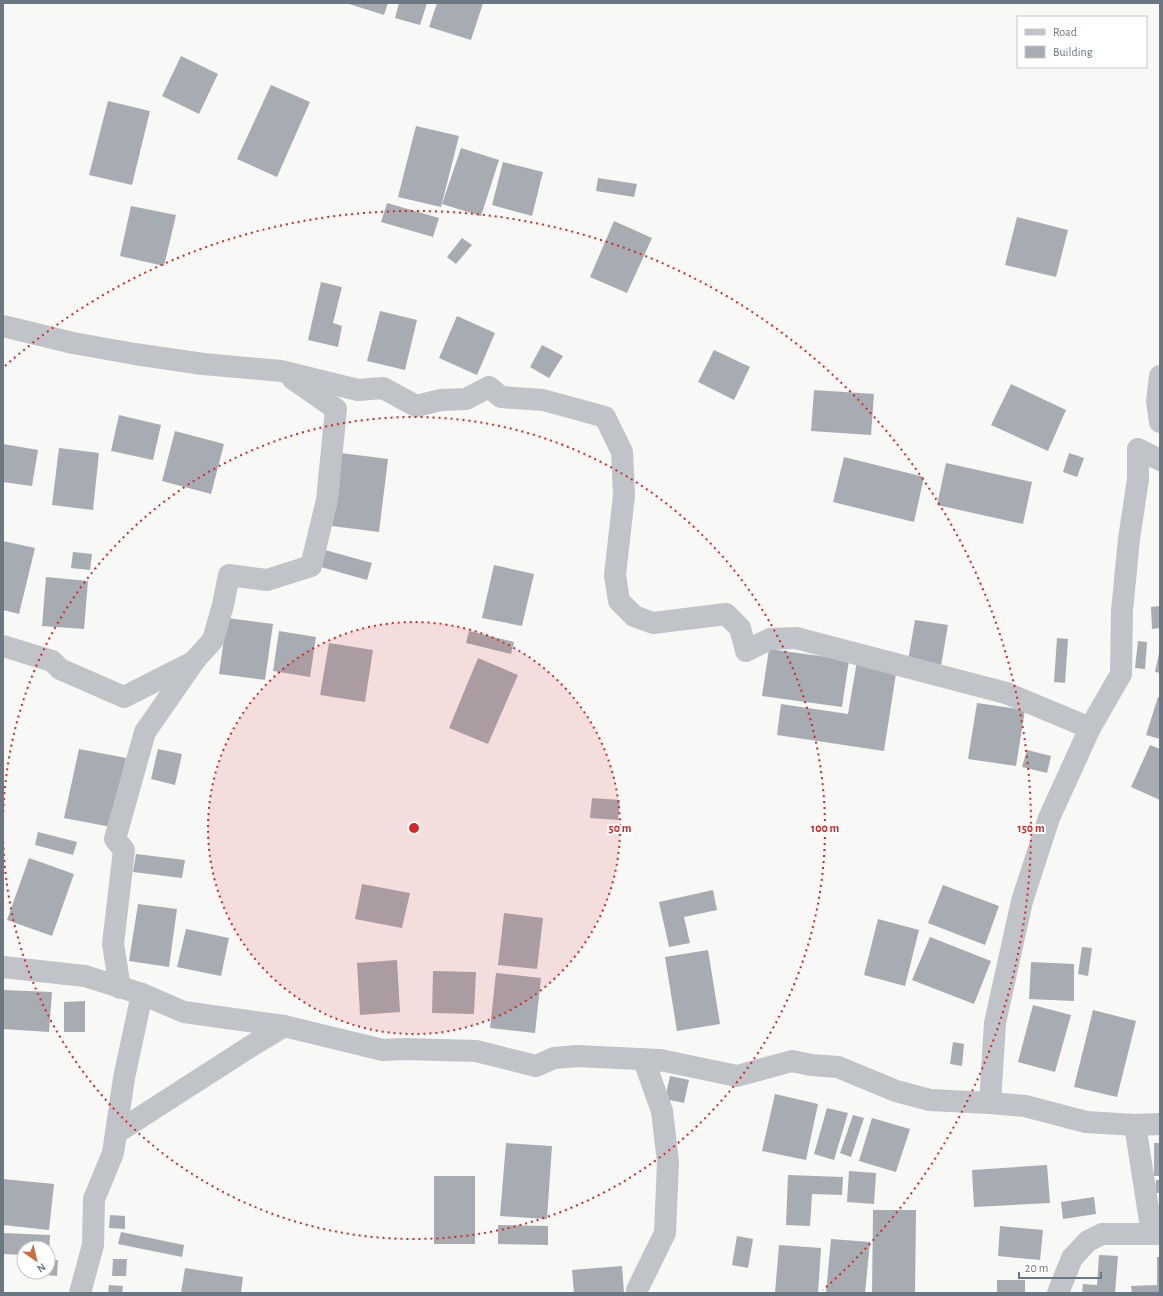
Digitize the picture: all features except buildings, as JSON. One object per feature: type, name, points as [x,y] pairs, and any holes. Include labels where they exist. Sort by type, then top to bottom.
[{"type":"street","points":[[3,326],[73,343],[135,354],[203,364],[281,371],[358,390],[383,388],[416,406],[441,400],[466,399],[489,387],[501,397],[543,400],[605,417],[622,452],[624,495],[615,575],[619,601],[634,616],[653,623],[726,614],[740,628],[746,650],[770,639],[796,638],[1006,693],[1090,728]]},
{"type":"street","points":[[120,988],[113,944],[124,850],[115,839],[145,732],[196,660],[213,640],[223,605],[229,576],[267,580],[311,566],[327,500],[336,409],[281,371]]},
{"type":"street","points":[[1160,376],[1157,401],[1160,422]]},
{"type":"street","points":[[990,1103],[996,1023],[1022,901],[1049,818],[1090,728],[1121,674],[1122,611],[1129,539],[1138,479],[1138,449],[1160,460]]},
{"type":"street","points":[[3,646],[52,661],[60,669],[124,696],[196,660]]},
{"type":"street","points":[[3,967],[85,976],[142,994],[184,1012],[284,1026],[383,1050],[403,1049],[476,1051],[536,1066],[554,1058],[577,1056],[660,1060],[737,1076],[792,1060],[811,1065],[838,1067],[896,1091],[930,1100],[1025,1106],[1086,1122],[1135,1125],[1160,1124]]},
{"type":"street","points":[[80,1293],[93,1245],[94,1199],[113,1154],[124,1078],[142,994]]},
{"type":"street","points":[[116,1133],[284,1026]]},
{"type":"street","points":[[637,1293],[666,1233],[668,1162],[662,1110],[646,1066],[660,1060]]},
{"type":"street","points":[[1058,1293],[1072,1258],[1088,1241],[1102,1234],[1156,1234],[1135,1125]]}]
